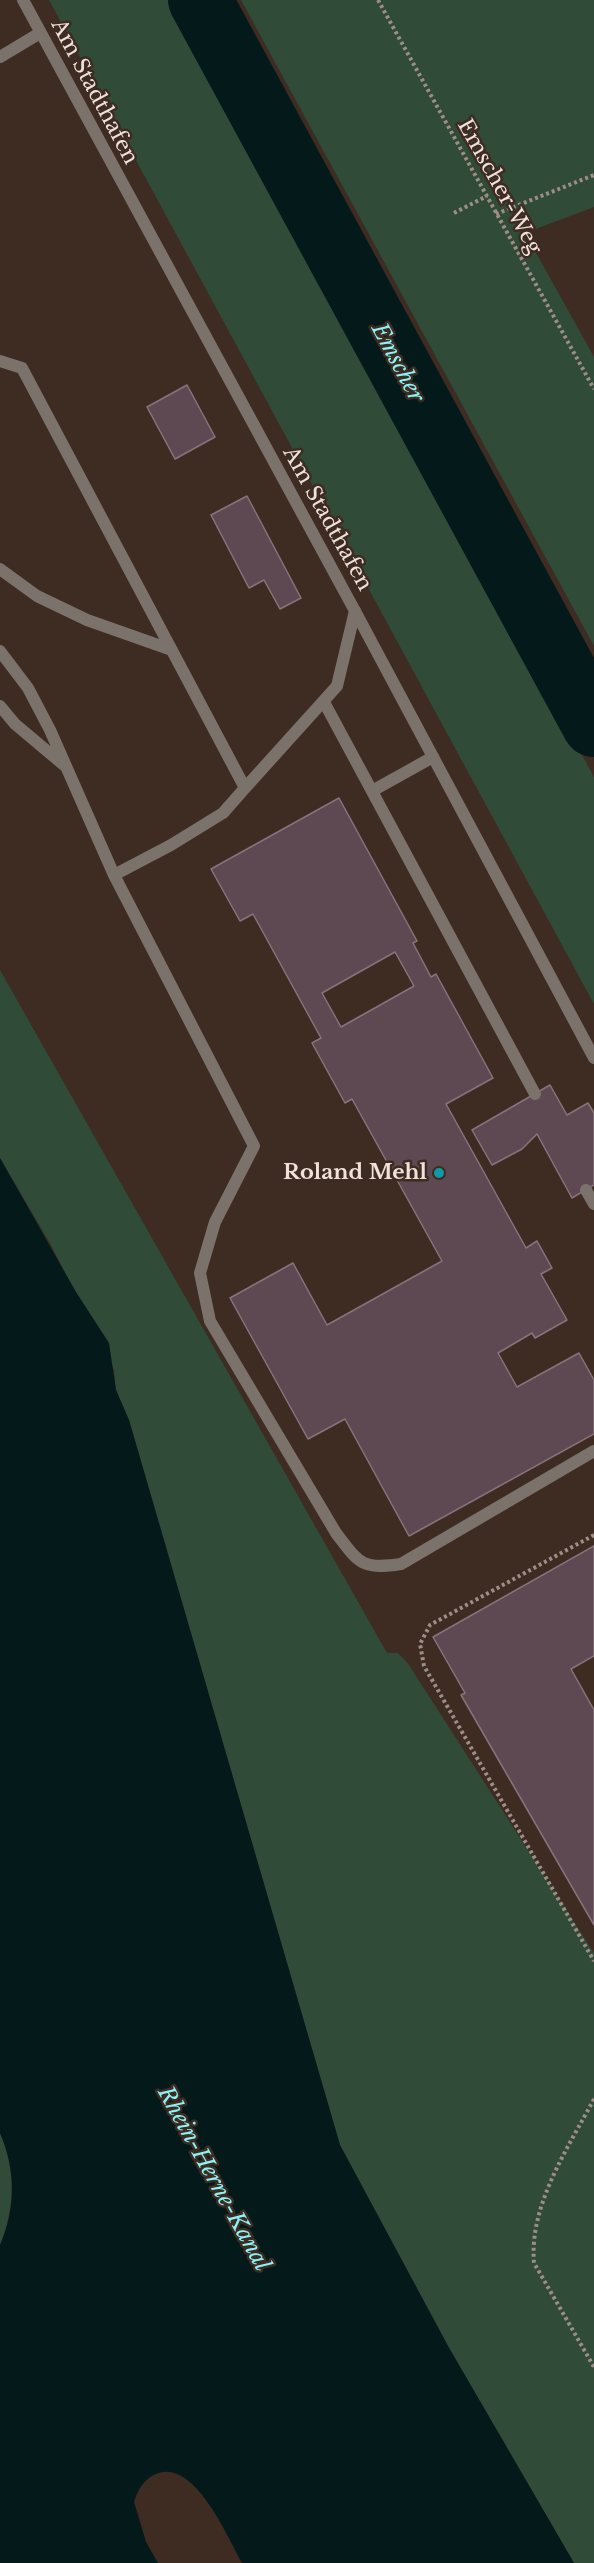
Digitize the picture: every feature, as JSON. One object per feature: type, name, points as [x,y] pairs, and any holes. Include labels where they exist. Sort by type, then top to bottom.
[{"type":"street","name":"Am Stadthafen","points":[[23,0],[355,611],[594,1058]]},
{"type":"street","points":[[0,57],[40,33]]},
{"type":"street","points":[[0,361],[22,368],[245,788]]},
{"type":"street","points":[[0,569],[37,596],[77,615],[172,650]]},
{"type":"street","points":[[114,874],[171,845],[223,813],[337,686],[355,611]]},
{"type":"street","points":[[0,651],[28,688],[67,768],[114,874],[254,1146],[215,1222],[200,1273],[210,1321],[336,1533],[359,1562],[381,1567],[401,1564],[594,1451]]},
{"type":"street","points":[[324,702],[535,1094]]},
{"type":"street","points":[[0,706],[15,724],[67,768]]},
{"type":"street","points":[[372,791],[433,757]]},
{"type":"street","points":[[586,1190],[594,1204]]},
{"type":"path","name":"Emscher-Weg","points":[[378,0],[594,389]]},
{"type":"path","points":[[496,214],[594,175]]},
{"type":"path","points":[[454,213],[487,196]]},
{"type":"path","points":[[594,1534],[430,1625],[420,1644],[424,1666],[594,1961]]},
{"type":"path","points":[[594,2099],[558,2166],[539,2214],[532,2244],[534,2263],[594,2367]]},
{"type":"green space","points":[[49,0],[168,0],[594,777],[594,1004]]},
{"type":"green space","points":[[241,0],[594,0],[594,207],[525,233],[594,357],[594,646]]},
{"type":"green space","points":[[0,970],[387,1653],[398,1653],[407,1662],[594,1953],[594,2563],[574,2563],[448,2346],[340,2145],[129,1420],[116,1390],[114,1370],[50,1243],[0,1158]]},
{"type":"green space","points":[[0,2133],[9,2161],[12,2189],[9,2217],[0,2245]]},
{"type":"water","name":"Rhein-Herne-Kanal","points":[[0,1158],[76,1292],[109,1343],[116,1390],[129,1420],[340,2145],[448,2346],[574,2563],[242,2563],[208,2502],[183,2477],[170,2472],[156,2474],[148,2479],[134,2502],[146,2542],[158,2563],[0,2563],[0,2245],[9,2217],[12,2189],[9,2161],[0,2133]]},
{"type":"building","points":[[187,385],[215,437],[175,459],[147,407]]},
{"type":"building","points":[[247,496],[301,598],[280,609],[264,580],[249,588],[211,515]]},
{"type":"building","name":"Roland Mehl","points":[[339,798],[417,941],[413,943],[431,977],[436,974],[493,1078],[446,1104],[526,1248],[537,1241],[552,1268],[541,1274],[567,1320],[535,1338],[532,1333],[498,1353],[517,1387],[579,1353],[594,1380],[594,1434],[409,1536],[345,1419],[308,1439],[230,1298],[293,1263],[327,1325],[442,1261],[352,1099],[345,1103],[312,1043],[321,1038],[253,914],[240,921],[211,869]],"holes":[[[395,952],[414,986],[341,1027],[322,993]]]},
{"type":"building","points":[[550,1085],[567,1115],[588,1103],[594,1113],[594,1185],[572,1198],[537,1134],[522,1149],[492,1165],[472,1130]]},
{"type":"building","points":[[594,1546],[594,1656],[571,1669],[594,1710],[594,1925],[461,1695],[465,1693],[433,1637]]},
{"type":"waterway","name":"Emscher","points":[[200,0],[594,725]]},
{"type":"place","name":"Roland Mehl","points":[[439,1173]]}]
